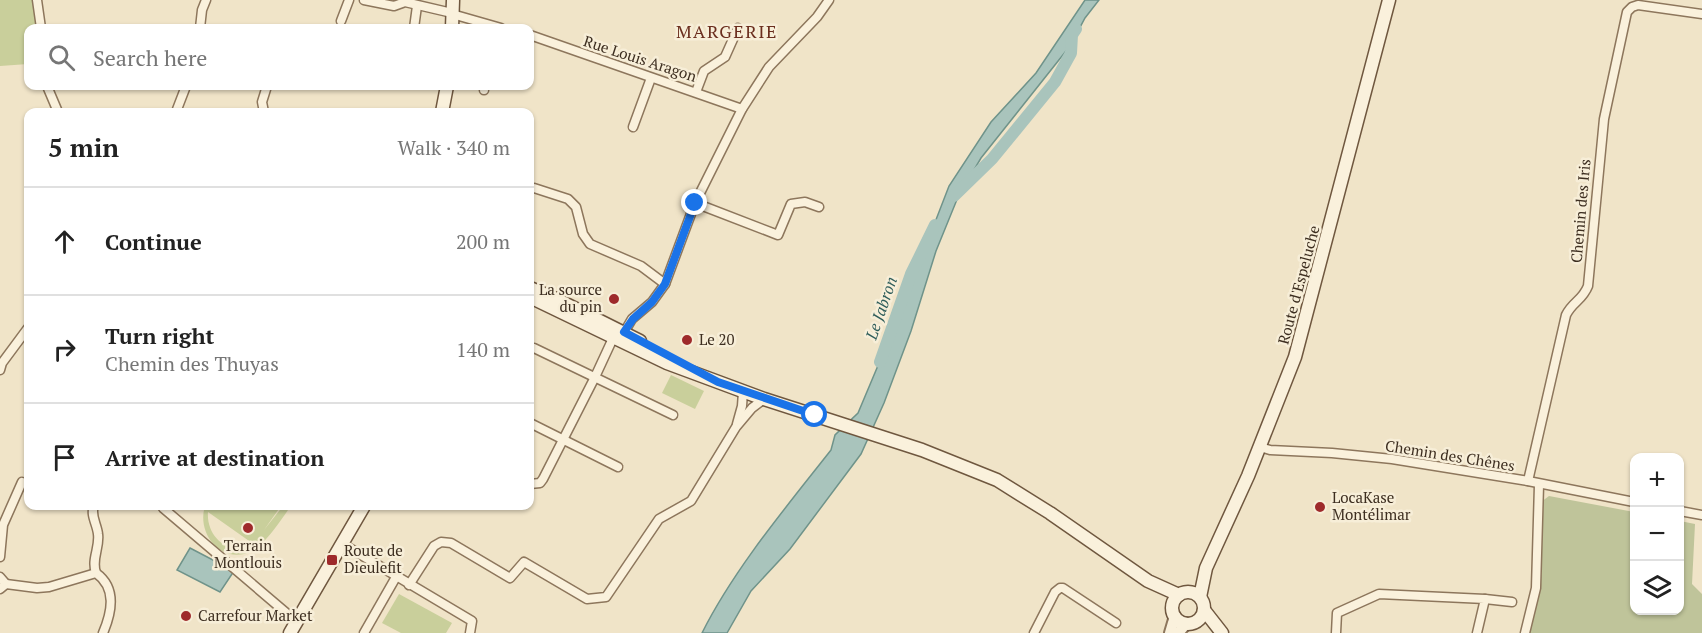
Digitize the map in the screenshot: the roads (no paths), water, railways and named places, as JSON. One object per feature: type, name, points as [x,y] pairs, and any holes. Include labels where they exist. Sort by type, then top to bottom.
[{"type":"main road","name":"Route d'Espeluche","points":[[1189,594],[1206,568],[1260,447],[1295,357],[1389,0]]},
{"type":"main road","points":[[452,24],[453,9]]},
{"type":"main road","points":[[445,108],[448,90]]},
{"type":"main road","points":[[534,290],[619,334],[667,363],[742,392],[922,450],[997,480],[1050,513],[1148,581],[1182,622],[1221,633]]},
{"type":"main road","points":[[534,299],[584,322],[619,334]]},
{"type":"main road","points":[[293,628],[364,510]]},
{"type":"main road","points":[[1148,581],[1189,594],[1204,605],[1204,610],[1221,633]]},
{"type":"main road","points":[[1174,612],[1189,594]]},
{"type":"main road","points":[[1191,623],[1199,619],[1204,610]]},
{"type":"street","points":[[37,0],[40,24]]},
{"type":"street","points":[[200,24],[206,0]]},
{"type":"street","points":[[341,21],[350,0]]},
{"type":"street","points":[[364,0],[394,6],[405,3],[453,9],[483,24]]},
{"type":"street","points":[[534,484],[540,483],[543,479],[619,334],[652,302],[665,284],[695,203],[742,109],[769,67],[817,17],[829,0]]},
{"type":"street","points":[[414,24],[415,4]]},
{"type":"street","name":"Chemin des Iris","points":[[1528,481],[1566,315],[1584,296],[1588,286],[1604,119],[1627,12],[1638,4],[1702,14]]},
{"type":"street","points":[[696,92],[704,71],[724,57],[738,28]]},
{"type":"street","name":"Rue Louis Aragon","points":[[534,36],[742,109]]},
{"type":"street","points":[[633,127],[651,78]]},
{"type":"street","points":[[48,90],[56,108]]},
{"type":"street","points":[[178,108],[184,90]]},
{"type":"street","points":[[263,108],[262,102],[266,90]]},
{"type":"street","points":[[534,188],[568,199],[576,207],[583,234],[590,244],[641,266],[665,284]]},
{"type":"street","points":[[695,203],[778,235],[791,204],[806,202],[819,207]]},
{"type":"street","points":[[0,370],[2,363],[24,333]]},
{"type":"street","points":[[534,348],[673,415]]},
{"type":"street","points":[[736,427],[742,406],[742,392]]},
{"type":"street","points":[[409,585],[434,546],[441,542],[451,543],[510,578],[524,562],[587,599],[606,597],[659,519],[691,501],[736,427],[752,408],[764,399]]},
{"type":"street","points":[[534,425],[618,467]]},
{"type":"street","name":"Chemin des Chênes","points":[[1260,447],[1270,450],[1392,459],[1528,481],[1630,501]]},
{"type":"street","points":[[0,557],[3,525],[22,482]]},
{"type":"street","points":[[1525,633],[1536,588],[1539,485]]},
{"type":"street","points":[[92,510],[99,536],[93,564],[96,573],[109,585],[111,600],[109,618],[103,633]]},
{"type":"street","points":[[165,510],[293,628]]},
{"type":"street","points":[[1684,512],[1702,514]]},
{"type":"street","points":[[344,544],[472,621],[470,633]]},
{"type":"street","points":[[2,583],[37,588],[49,587],[96,573]]},
{"type":"street","points":[[364,633],[396,577]]},
{"type":"street","points":[[1034,633],[1055,592],[1060,588],[1116,623]]},
{"type":"street","points":[[1336,633],[1337,613],[1379,594],[1485,599],[1512,603]]},
{"type":"street","points":[[1477,633],[1485,599]]},
{"type":"street","points":[[1170,633],[1174,612]]},
{"type":"street","points":[[1178,633],[1191,623]]},
{"type":"water","points":[[1085,0],[1099,0],[1085,18],[1070,46],[981,158],[958,197],[936,251],[911,331],[884,403],[861,454],[790,549],[751,591],[727,633],[702,633],[745,562],[831,450],[835,435],[858,413],[949,186],[991,122],[1036,73]]},
{"type":"water","points":[[190,548],[234,571],[220,592],[177,570]]},
{"type":"waterway","name":"Le Jabron","points":[[954,196],[992,159],[1055,82],[1071,53],[1072,35],[1076,29]]},
{"type":"waterway","name":"Le Jabron","points":[[880,362],[911,274],[935,225]]},
{"type":"place","name":"La source du pin","points":[[614,299]]},
{"type":"place","name":"Le 20","points":[[687,340]]},
{"type":"place","name":"LocaKase Montélimar","points":[[1320,507]]},
{"type":"place","name":"Terrain Montlouis","points":[[248,528]]},
{"type":"place","name":"Route de Dieulefit","points":[[332,560]]},
{"type":"place","name":"Carrefour Market","points":[[186,616]]},
{"type":"district","name":"MARGERIE","points":[[727,32]]}]
